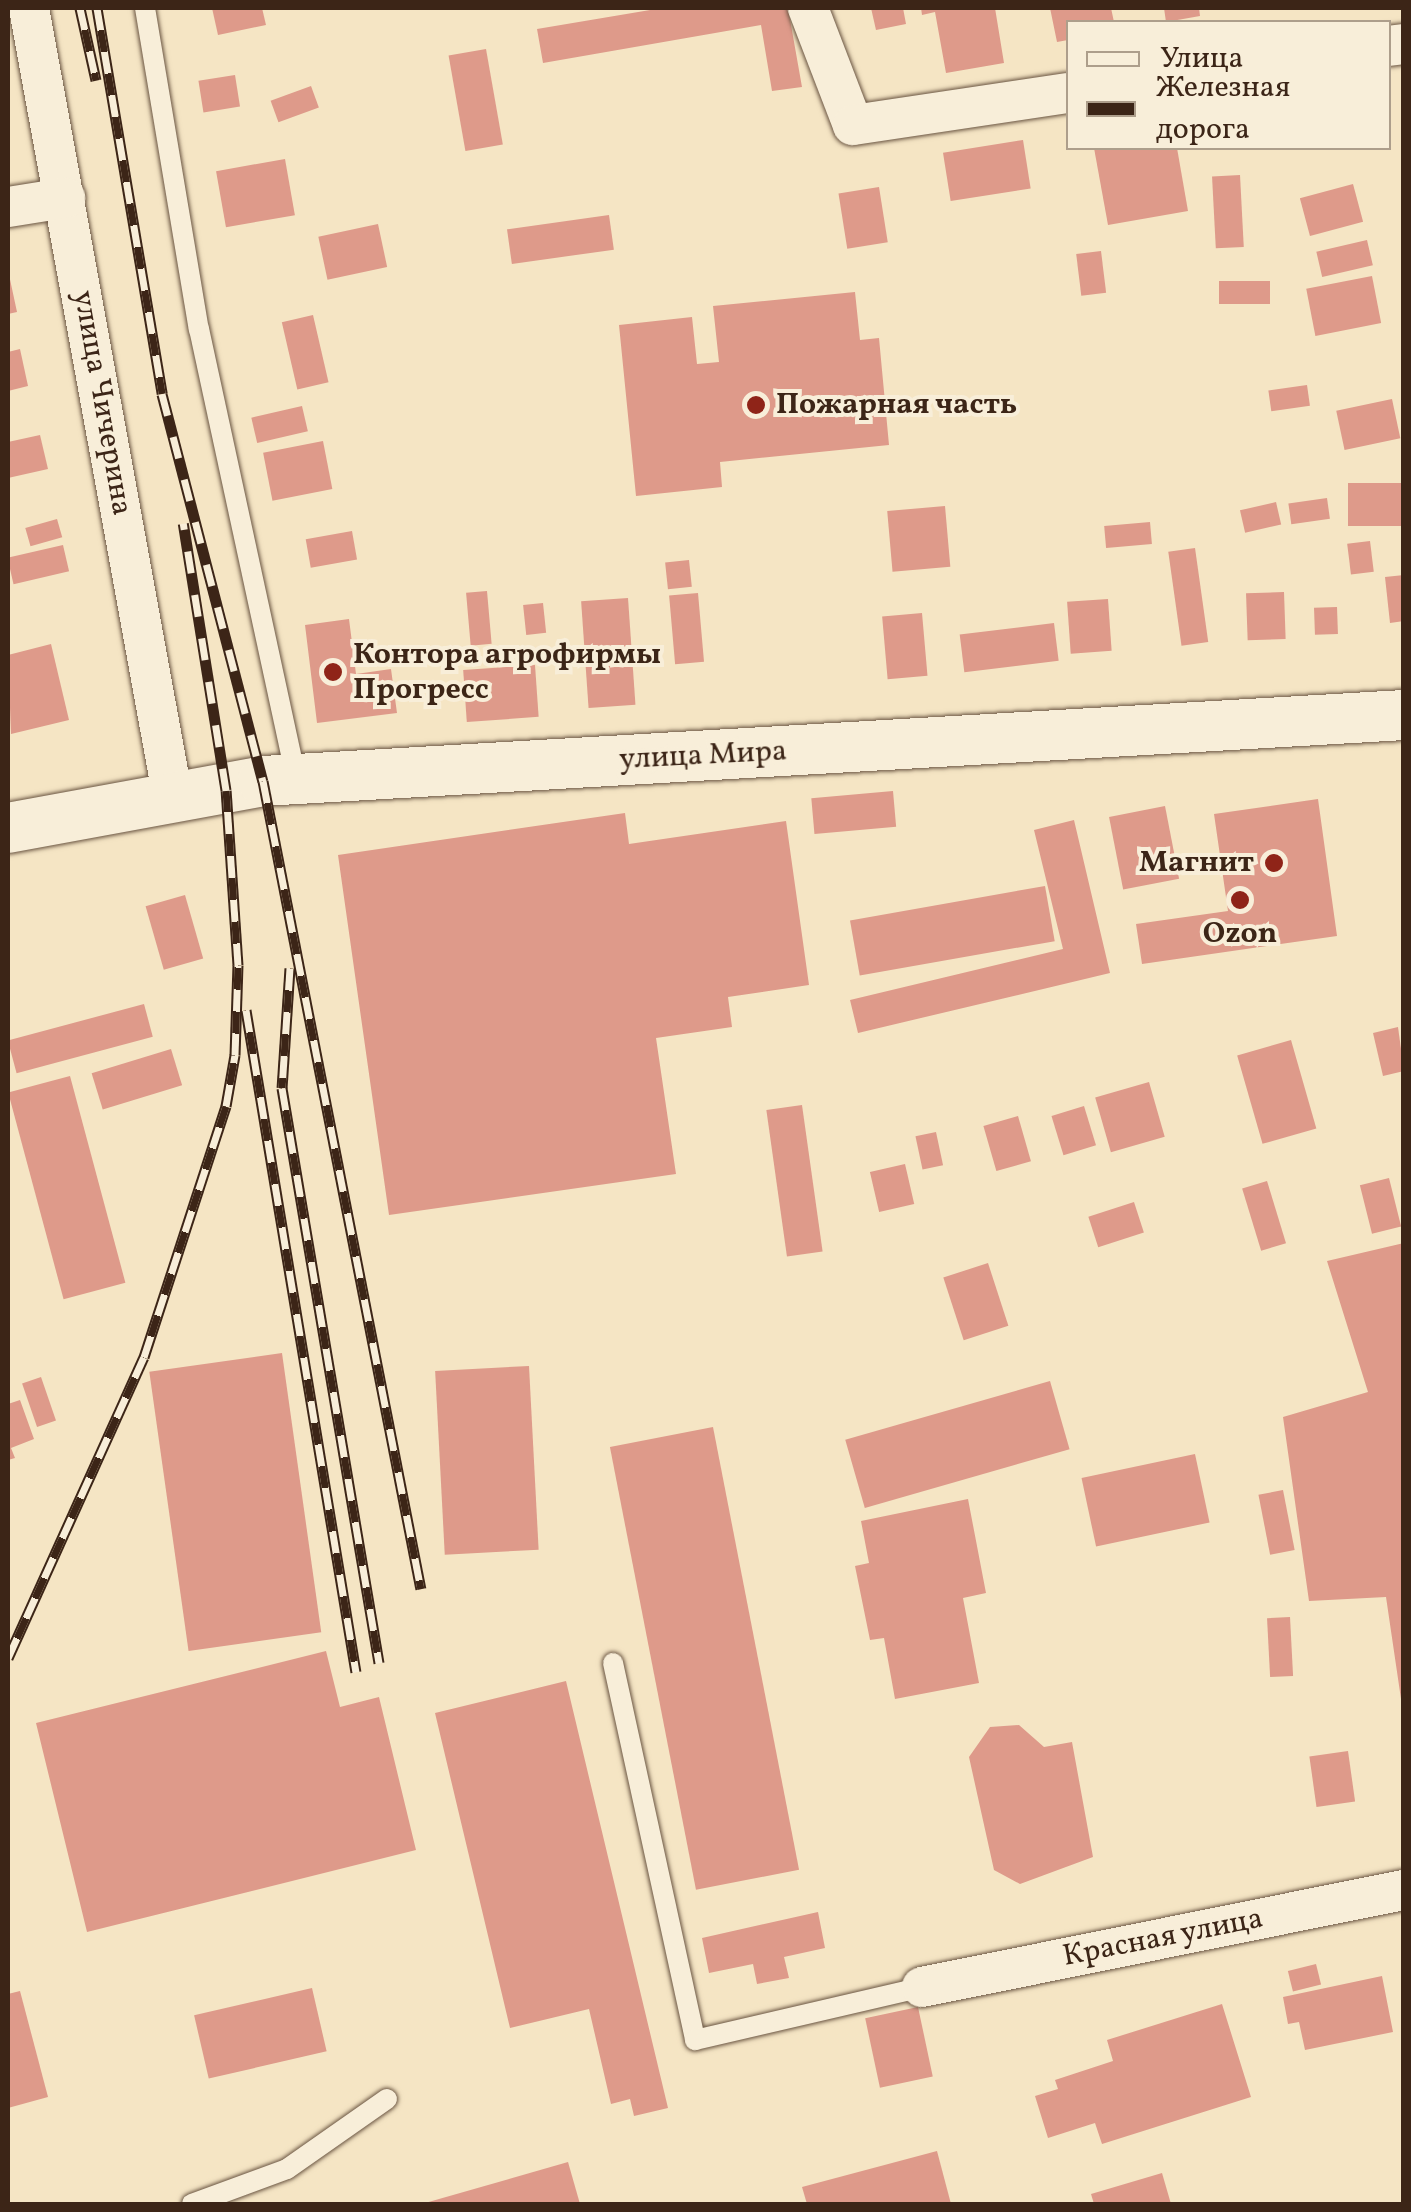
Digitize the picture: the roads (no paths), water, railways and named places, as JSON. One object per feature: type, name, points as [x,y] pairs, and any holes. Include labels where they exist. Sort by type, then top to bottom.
[{"type":"street","name":"улица Чичерина","points":[[29,8],[173,798]]},
{"type":"street","points":[[808,8],[853,125],[1066,93]]},
{"type":"street","points":[[8,207],[65,198]]},
{"type":"street","name":"улица Мира","points":[[8,828],[297,779],[1404,716]]},
{"type":"street","name":"Красная улица","points":[[922,1987],[1404,1890]]},
{"type":"lane","points":[[144,8],[199,330],[297,779]]},
{"type":"lane","points":[[612,1663],[695,2040],[922,1987]]},
{"type":"lane","points":[[192,2204],[286,2169],[387,2099]]},
{"type":"railway","points":[[80,8],[96,80]]},
{"type":"railway","points":[[97,8],[162,394],[263,781],[421,1589]]},
{"type":"railway","points":[[8,1658],[144,1357],[226,1106],[235,1055],[238,965],[226,790],[183,523]]},
{"type":"railway","points":[[290,968],[282,1088],[379,1663]]},
{"type":"railway","points":[[246,1010],[356,1672]]},
{"type":"place","name":"Пожарная часть","points":[[756,405]]},
{"type":"place","name":"Контора агрофирмы Прогресс","points":[[333,672]]},
{"type":"place","name":"Магнит","points":[[1274,863]]},
{"type":"place","name":"Ozon","points":[[1240,900]]}]
